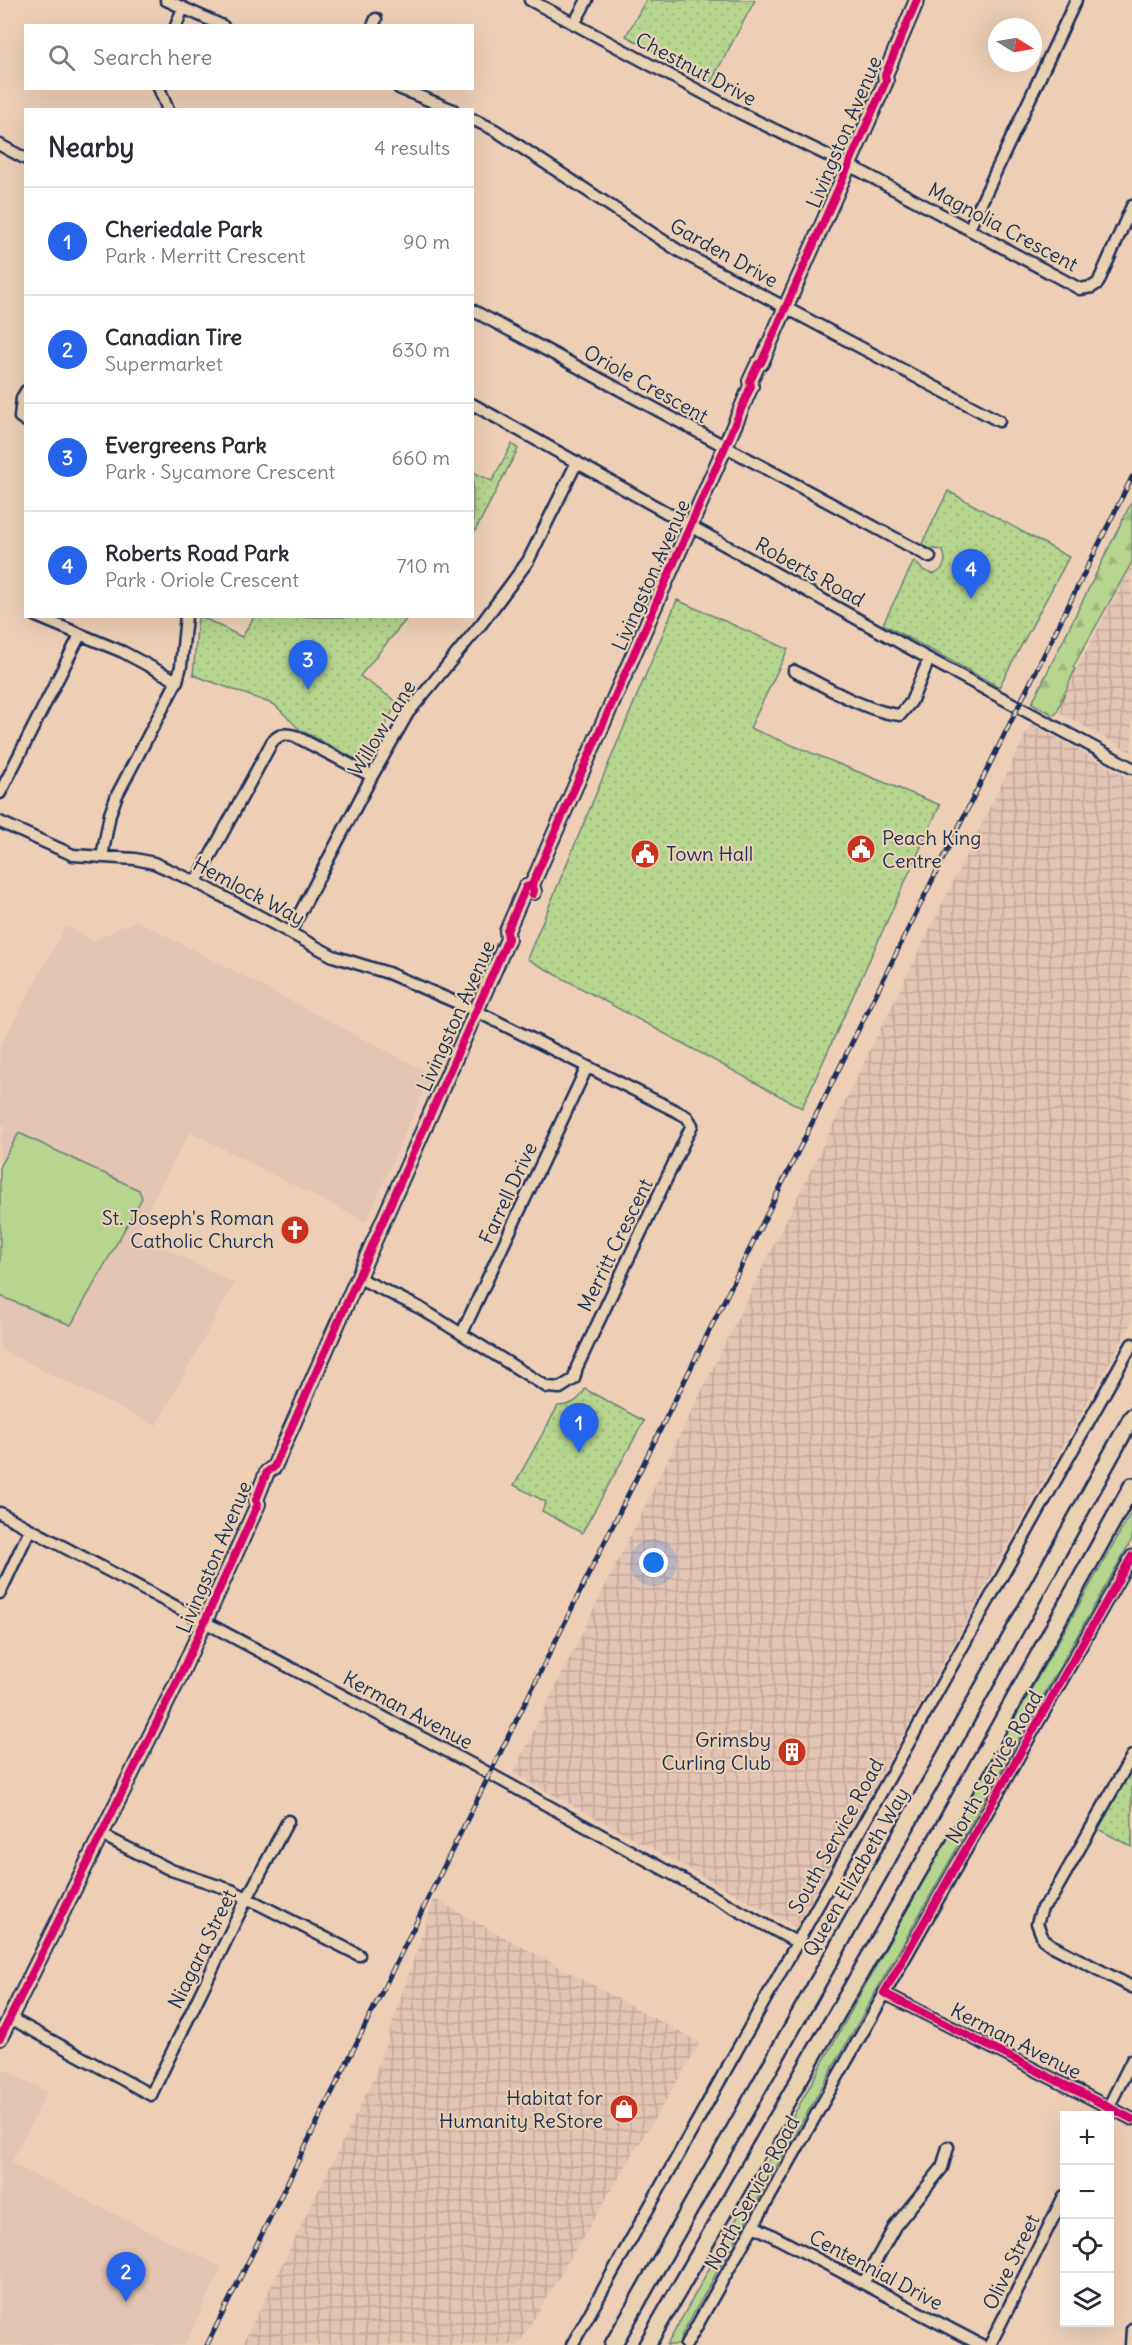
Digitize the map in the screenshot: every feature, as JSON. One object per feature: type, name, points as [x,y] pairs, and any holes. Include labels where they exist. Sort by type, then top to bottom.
[{"type":"highway","name":"Queen Elizabeth Way","points":[[613,2345],[948,1751],[1132,1417]]},
{"type":"highway","points":[[647,2345],[941,1832],[1132,1486]]},
{"type":"main road","name":"Livingston Avenue","points":[[0,2038],[206,1623],[258,1504],[256,1500],[267,1472],[274,1467],[358,1278],[508,939],[507,931],[521,898],[526,887],[532,885],[725,447],[751,386],[750,381],[758,364],[761,363],[886,81],[885,75],[917,0]]},
{"type":"main road","name":"Livingston Avenue","points":[[886,81],[892,78],[925,3],[924,0]]},
{"type":"street","points":[[166,0],[219,24]]},
{"type":"street","name":"Chestnut Drive","points":[[530,0],[785,136],[848,165]]},
{"type":"street","points":[[574,24],[587,0]]},
{"type":"street","points":[[969,229],[1023,118],[1076,0]]},
{"type":"street","points":[[177,24],[183,8]]},
{"type":"street","points":[[160,90],[167,108]]},
{"type":"street","points":[[404,90],[448,108]]},
{"type":"street","name":"Garden Drive","points":[[474,120],[495,130],[679,251],[999,421]]},
{"type":"street","points":[[0,145],[24,158]]},
{"type":"street","name":"Magnolia Crescent","points":[[848,165],[1074,287],[1086,289],[1098,283],[1132,206]]},
{"type":"street","name":"Oriole Crescent","points":[[474,311],[725,447],[741,453],[930,557]]},
{"type":"street","points":[[24,398],[20,410],[20,417],[24,420]]},
{"type":"street","name":"Roberts Road","points":[[474,405],[929,659],[1132,768]]},
{"type":"street","name":"Willow Lane","points":[[290,932],[372,776],[418,698],[482,623],[528,561],[577,462]]},
{"type":"street","points":[[41,618],[123,652],[177,681]]},
{"type":"street","points":[[102,856],[110,814],[117,795],[177,681],[181,666],[186,618]]},
{"type":"street","points":[[0,793],[80,635]]},
{"type":"street","points":[[794,671],[866,705],[888,714],[900,715],[911,702],[929,659]]},
{"type":"street","points":[[196,882],[272,742],[278,736],[286,733],[295,736],[372,776]]},
{"type":"street","name":"Hemlock Way","points":[[0,822],[73,855],[102,856],[154,863],[196,882],[333,956],[388,973],[476,1011]]},
{"type":"street","name":"Merritt Crescent","points":[[358,1278],[420,1308],[546,1387],[560,1388],[574,1379],[577,1367],[692,1125],[687,1117],[476,1011]]},
{"type":"street","name":"Farrell Drive","points":[[462,1333],[587,1067]]},
{"type":"street","name":"South Service Road","points":[[572,2345],[1132,1344]]},
{"type":"street","name":"Kerman Avenue","points":[[0,1513],[490,1773],[798,1943]]},
{"type":"street","points":[[0,1593],[30,1529]]},
{"type":"street","name":"North Service Road","points":[[686,2345],[1132,1556]]},
{"type":"street","points":[[1132,1756],[1052,1897],[1042,1908],[1037,1923],[1043,1939],[1051,1945],[1132,1987]]},
{"type":"street","name":"Niagara Street","points":[[10,2018],[151,2095],[247,1898],[288,1821]]},
{"type":"street","points":[[102,1835],[171,1870],[231,1890],[359,1955]]},
{"type":"street","name":"Kerman Avenue","points":[[884,1994],[1106,2111]]},
{"type":"street","points":[[1106,2111],[1132,2060]]},
{"type":"street","name":"Kerman Avenue","points":[[1114,2113],[1132,2119]]},
{"type":"street","points":[[864,2282],[895,2226],[942,2168],[948,2147]]},
{"type":"street","name":"Olive Street","points":[[990,2345],[1060,2206]]},
{"type":"street","name":"Centennial Drive","points":[[754,2226],[981,2345]]},
{"type":"street","points":[[1131,2345],[1132,2328]]},
{"type":"shaded area","points":[[1132,564],[1132,753],[1055,710]]},
{"type":"shaded area","points":[[1031,724],[1132,780],[1132,1322],[796,1927],[513,1773]]},
{"type":"shaded area","points":[[136,920],[431,1074],[366,1222],[190,1132],[135,1233],[234,1283],[156,1426],[0,1349],[0,1139],[6,1127],[0,1124],[0,1046],[66,926],[93,941]]},
{"type":"shaded area","points":[[434,1899],[700,2043],[518,2345],[242,2345],[374,2078]]},
{"type":"shaded area","points":[[1,2068],[47,2091],[11,2163],[222,2267],[185,2345],[0,2345]]},
{"type":"green space","points":[[646,0],[755,0],[711,82],[626,36]]},
{"type":"green space","points":[[512,444],[518,449],[474,533],[474,472],[492,481]]},
{"type":"green space","points":[[948,491],[1069,557],[999,687],[883,624],[914,561],[923,570],[933,574],[940,571],[944,565],[945,557],[942,550],[928,548],[922,544]]},
{"type":"green space","points":[[1132,501],[1132,562],[1073,667],[1075,669],[1056,714],[1053,715],[1032,703]]},
{"type":"green space","name":"Peach King Centre","points":[[677,600],[788,649],[750,728],[940,805],[802,1108],[527,959]]},
{"type":"green space","points":[[198,618],[204,618],[242,637],[253,618],[407,618],[360,676],[397,702],[368,761],[363,763],[299,729],[275,705],[193,675]]},
{"type":"green space","points":[[19,1133],[139,1190],[142,1198],[71,1325],[0,1296],[0,1165]]},
{"type":"green space","points":[[585,1389],[644,1421],[582,1533],[542,1511],[546,1502],[514,1485],[558,1406],[574,1402]]},
{"type":"green space","points":[[1132,1511],[1132,1539],[682,2334],[679,2345],[667,2345],[930,1868]]},
{"type":"green space","points":[[1132,1769],[1132,1847],[1098,1829]]},
{"type":"railway","points":[[207,2345],[1132,477]]},
{"type":"cycle path","points":[[533,894],[532,885],[538,871],[725,447],[751,386],[750,381],[758,364],[761,363],[886,81],[885,75],[917,0]]},
{"type":"cycle path","points":[[0,2038],[178,1680],[258,1504],[256,1500],[267,1472],[274,1467],[508,939],[507,931],[526,887],[532,885]]},
{"type":"cycle path","points":[[1132,1556],[884,1993],[1132,2119]]},
{"type":"place","name":"Roberts Road Park","points":[[971,599]]},
{"type":"place","name":"Evergreens Park","points":[[308,690]]},
{"type":"place","name":"Peach King Centre","points":[[861,849]]},
{"type":"place","name":"Town Hall","points":[[645,854]]},
{"type":"place","name":"St. Joseph's Roman Catholic Church","points":[[295,1230]]},
{"type":"place","name":"Cheriedale Park","points":[[579,1453]]},
{"type":"place","name":"Grimsby Curling Club","points":[[792,1752]]},
{"type":"place","name":"Habitat for Humanity ReStore","points":[[624,2109]]},
{"type":"place","name":"Canadian Tire","points":[[126,2302]]}]
